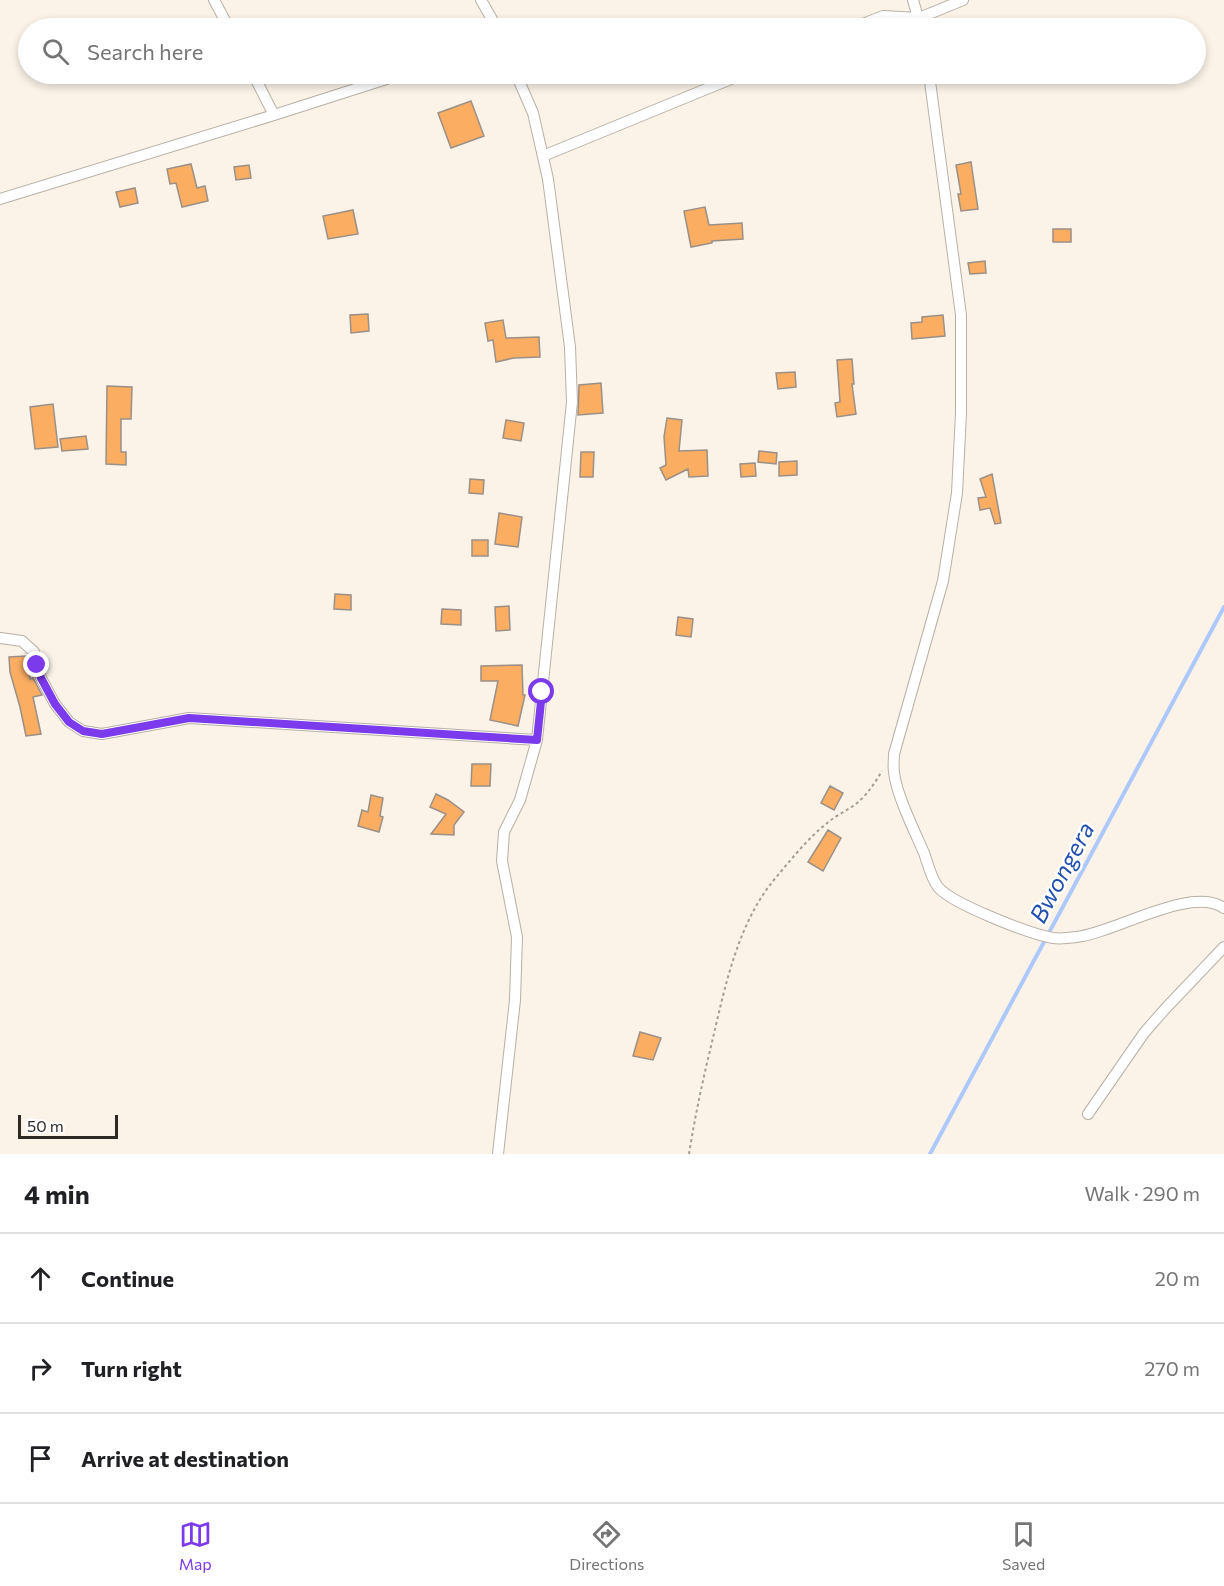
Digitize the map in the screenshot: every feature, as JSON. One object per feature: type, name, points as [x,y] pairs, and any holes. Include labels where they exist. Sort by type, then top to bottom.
[{"type":"street","points":[[214,0],[224,18]]},
{"type":"street","points":[[481,0],[491,18]]},
{"type":"street","points":[[913,0],[918,18]]},
{"type":"street","points":[[929,18],[963,0]]},
{"type":"street","points":[[878,18],[883,16],[894,18]]},
{"type":"street","points":[[257,84],[274,115]]},
{"type":"street","points":[[0,199],[371,84]]},
{"type":"street","points":[[498,1154],[516,1000],[516,937],[502,861],[504,832],[520,800],[537,740],[572,402],[570,347],[548,179],[533,112],[520,84]]},
{"type":"street","points":[[543,156],[719,84]]},
{"type":"street","points":[[929,84],[961,315],[961,413],[957,493],[943,581],[894,754],[894,774],[903,802],[937,886],[948,897],[1030,932],[1054,938],[1078,937],[1103,932],[1153,912],[1180,905],[1205,901],[1224,908]]},
{"type":"street","points":[[0,638],[22,641],[34,652],[41,678],[55,704],[69,722],[83,731],[102,734],[189,718],[537,740]]},
{"type":"street","points":[[1088,1114],[1144,1033],[1224,947]]},
{"type":"path","points":[[689,1154],[694,1118],[722,1002],[742,933],[756,906],[772,883],[812,836],[828,822],[855,805],[871,789],[882,772]]},
{"type":"building","points":[[471,101],[484,136],[451,148],[438,113]]},
{"type":"building","points":[[971,162],[978,209],[961,211],[958,194],[961,194],[956,165]]},
{"type":"building","points":[[191,164],[197,188],[205,186],[208,201],[182,207],[176,183],[170,184],[167,169]]},
{"type":"building","points":[[249,165],[251,178],[236,180],[234,167]]},
{"type":"building","points":[[135,188],[138,203],[120,207],[116,192]]},
{"type":"building","points":[[705,207],[709,225],[742,223],[743,239],[712,241],[712,243],[691,247],[684,211]]},
{"type":"building","points":[[353,210],[358,234],[328,239],[323,216]]},
{"type":"building","points":[[1053,229],[1071,229],[1071,242],[1053,242]]},
{"type":"building","points":[[985,261],[986,273],[970,274],[968,263]]},
{"type":"building","points":[[368,314],[369,331],[351,333],[350,315]]},
{"type":"building","points":[[943,315],[945,336],[912,339],[911,323],[922,322],[922,317]]},
{"type":"building","points":[[503,320],[506,338],[539,337],[540,357],[514,358],[496,362],[493,340],[488,341],[485,323]]},
{"type":"building","points":[[852,359],[854,384],[852,384],[856,414],[837,417],[835,403],[840,402],[837,360]]},
{"type":"building","points":[[795,372],[796,387],[778,389],[776,373]]},
{"type":"building","points":[[601,383],[603,413],[578,415],[579,385]]},
{"type":"building","points":[[107,386],[132,387],[131,419],[121,419],[121,452],[126,452],[126,465],[106,464]]},
{"type":"building","points":[[53,404],[58,447],[35,449],[30,407]]},
{"type":"building","points":[[667,418],[682,420],[679,451],[707,450],[708,476],[689,477],[688,469],[666,480],[660,468],[666,465],[664,437]]},
{"type":"building","points":[[506,420],[524,423],[521,441],[503,438]]},
{"type":"building","points":[[86,436],[88,449],[62,451],[60,439]]},
{"type":"building","points":[[759,451],[777,453],[776,464],[758,462]]},
{"type":"building","points":[[581,452],[594,452],[593,477],[580,477]]},
{"type":"building","points":[[797,461],[797,475],[779,476],[779,462]]},
{"type":"building","points":[[755,463],[756,476],[741,477],[740,464]]},
{"type":"building","points":[[992,474],[1001,523],[995,524],[990,508],[980,510],[978,498],[986,497],[980,479]]},
{"type":"building","points":[[470,479],[484,480],[483,494],[469,493]]},
{"type":"building","points":[[499,513],[522,517],[518,547],[495,544]]},
{"type":"building","points":[[472,540],[488,540],[488,556],[472,556]]},
{"type":"building","points":[[335,594],[351,595],[351,610],[334,609]]},
{"type":"building","points":[[509,606],[510,630],[496,631],[495,607]]},
{"type":"building","points":[[442,609],[461,610],[461,625],[441,624]]},
{"type":"building","points":[[678,617],[693,619],[691,637],[676,635]]},
{"type":"building","points":[[27,656],[30,679],[33,678],[42,695],[33,697],[41,734],[26,736],[10,672],[9,657]]},
{"type":"building","points":[[522,665],[523,695],[525,695],[518,726],[490,720],[498,681],[481,681],[481,666]]},
{"type":"building","points":[[472,764],[491,764],[490,786],[471,786]]},
{"type":"building","points":[[830,786],[843,793],[834,810],[821,803]]},
{"type":"building","points":[[436,794],[464,812],[454,825],[454,835],[431,834],[446,814],[430,807]]},
{"type":"building","points":[[371,795],[383,798],[380,816],[383,817],[379,832],[358,826],[362,810],[368,812]]},
{"type":"building","points":[[828,830],[841,838],[823,871],[808,862]]},
{"type":"building","points":[[640,1032],[661,1038],[653,1060],[633,1056]]},
{"type":"waterway","name":"Bwongera","points":[[930,1154],[1224,607]]},
{"type":"route","points":[[37,665],[41,678],[55,704],[69,722],[83,731],[102,734],[189,718],[537,740],[542,692]]}]
